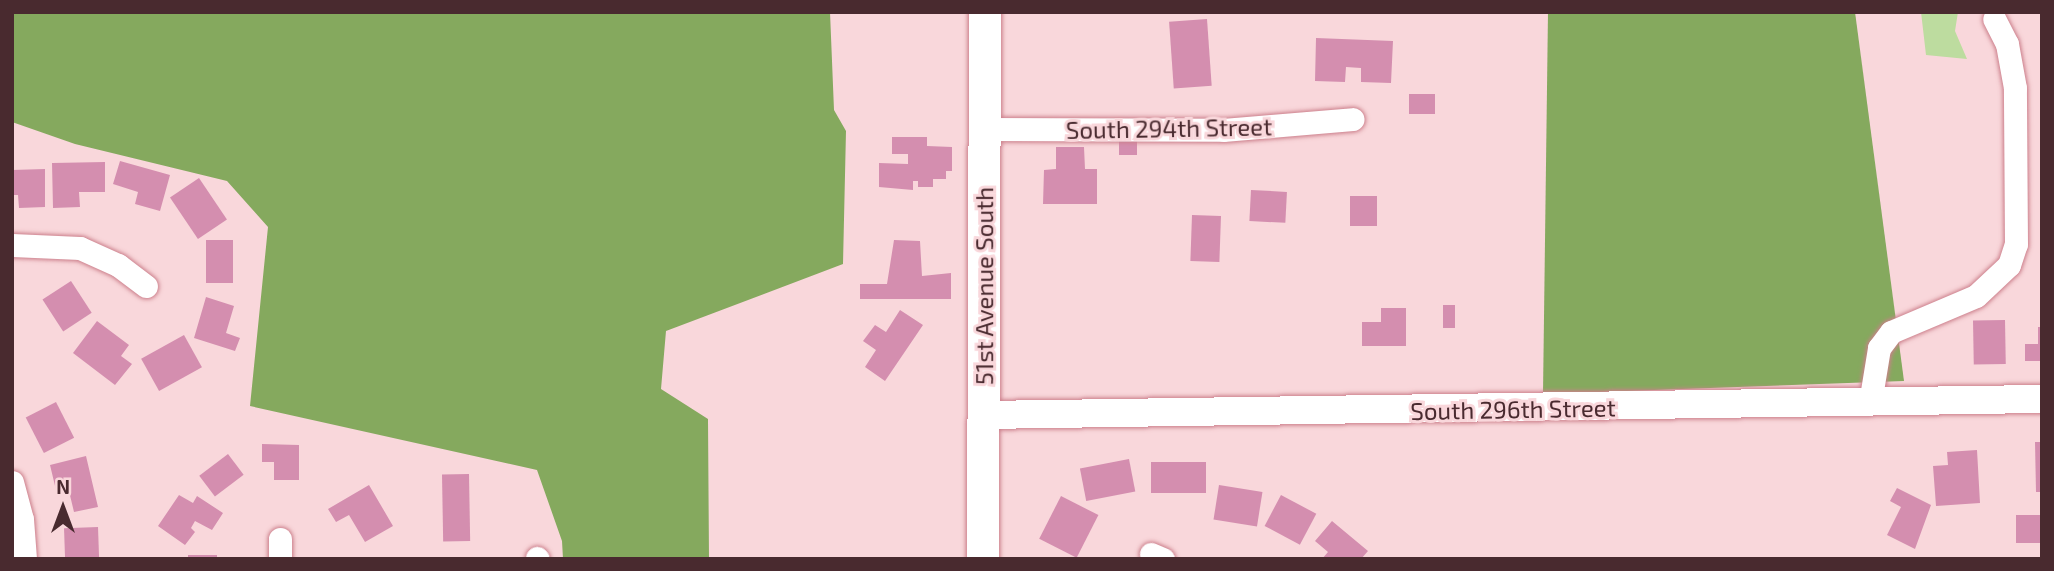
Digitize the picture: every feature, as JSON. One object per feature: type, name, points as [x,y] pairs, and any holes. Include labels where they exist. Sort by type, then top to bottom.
[{"type":"main road","name":"51st Avenue South","points":[[983,559],[985,12]]},
{"type":"street","points":[[1870,404],[1879,348],[1891,332],[1976,296],[2009,265],[2016,244],[2015,88],[2007,44],[1994,19]]},
{"type":"street","name":"South 294th Street","points":[[984,129],[1223,130],[1353,119]]},
{"type":"street","points":[[12,245],[80,248],[118,265],[146,286]]},
{"type":"street","name":"South 296th Street","points":[[984,415],[1870,404],[2042,399]]},
{"type":"street","points":[[12,482],[22,519],[25,559]]},
{"type":"green space","points":[[12,12],[830,12],[834,110],[846,131],[843,264],[666,331],[661,389],[708,419],[709,559],[563,559],[562,541],[537,470],[250,406],[268,227],[227,181],[75,144],[12,122]]},
{"type":"green space","points":[[1548,12],[1855,12],[1904,381],[1543,394]]},
{"type":"green space","points":[[1921,12],[1958,12],[1955,31],[1967,59],[1926,55]]},
{"type":"building","points":[[1207,19],[1212,86],[1174,88],[1169,22]]},
{"type":"building","points":[[1316,38],[1393,41],[1391,83],[1361,82],[1361,68],[1346,67],[1345,82],[1315,81]]},
{"type":"building","points":[[1409,94],[1435,94],[1435,114],[1409,114]]},
{"type":"building","points":[[892,137],[927,137],[927,146],[952,147],[952,171],[946,171],[946,179],[933,179],[933,187],[918,187],[918,181],[913,181],[913,190],[879,187],[879,163],[908,164],[908,154],[892,154]]},
{"type":"building","points":[[1119,137],[1137,137],[1137,155],[1119,155]]},
{"type":"building","points":[[1056,147],[1084,147],[1085,169],[1097,169],[1097,204],[1043,204],[1044,170],[1056,169]]},
{"type":"building","points":[[120,161],[170,175],[160,211],[135,204],[138,192],[113,184]]},
{"type":"building","points":[[105,162],[105,192],[79,192],[80,207],[53,208],[52,163]]},
{"type":"building","points":[[45,169],[45,207],[19,208],[18,195],[12,195],[12,170]]},
{"type":"building","points":[[199,178],[227,219],[198,239],[170,198]]},
{"type":"building","points":[[1251,190],[1287,192],[1285,223],[1249,221]]},
{"type":"building","points":[[1350,196],[1377,196],[1377,226],[1350,226]]},
{"type":"building","points":[[1192,215],[1221,216],[1219,262],[1190,261]]},
{"type":"building","points":[[206,240],[233,240],[233,283],[206,283]]},
{"type":"building","points":[[894,240],[920,241],[922,276],[951,273],[951,299],[860,299],[860,284],[887,284]]},
{"type":"building","points":[[71,281],[92,313],[63,331],[42,300]]},
{"type":"building","points":[[206,297],[234,306],[226,333],[240,338],[235,351],[194,338]]},
{"type":"building","points":[[1443,305],[1455,305],[1455,328],[1443,328]]},
{"type":"building","points":[[1381,308],[1406,308],[1406,346],[1362,346],[1362,322],[1381,322]]},
{"type":"building","points":[[900,310],[923,325],[885,381],[865,367],[876,350],[863,341],[875,325],[886,332]]},
{"type":"building","points":[[2005,320],[2006,364],[1974,365],[1973,321]]},
{"type":"building","points":[[97,321],[129,345],[121,356],[132,364],[115,385],[73,353]]},
{"type":"building","points":[[2038,327],[2042,327],[2042,361],[2025,361],[2025,344],[2038,344]]},
{"type":"building","points":[[184,335],[202,367],[159,391],[141,359]]},
{"type":"building","points":[[56,402],[74,438],[44,453],[26,417]]},
{"type":"building","points":[[2035,442],[2042,442],[2042,492],[2036,492]]},
{"type":"building","points":[[262,444],[299,445],[299,480],[274,480],[274,462],[262,462]]},
{"type":"building","points":[[1977,450],[1980,503],[1936,506],[1933,466],[1948,465],[1947,452]]},
{"type":"building","points":[[228,454],[244,475],[215,496],[199,476]]},
{"type":"building","points":[[86,456],[98,507],[74,512],[68,487],[56,490],[50,465]]},
{"type":"building","points":[[1129,459],[1135,491],[1086,501],[1080,469]]},
{"type":"building","points":[[1151,462],[1206,462],[1206,493],[1151,493]]},
{"type":"building","points":[[442,474],[469,474],[470,541],[443,541]]},
{"type":"building","points":[[369,485],[393,526],[365,542],[349,515],[336,522],[328,509]]},
{"type":"building","points":[[1219,485],[1262,492],[1257,526],[1214,520]]},
{"type":"building","points":[[1897,488],[1931,505],[1915,549],[1887,535],[1901,507],[1890,501]]},
{"type":"building","points":[[179,495],[193,503],[197,496],[223,513],[212,530],[195,521],[191,528],[195,532],[185,545],[158,526]]},
{"type":"building","points":[[1281,495],[1316,514],[1300,545],[1265,526]]},
{"type":"building","points":[[1061,496],[1098,515],[1077,558],[1039,539]]},
{"type":"building","points":[[2016,515],[2042,515],[2042,543],[2016,543]]},
{"type":"building","points":[[1332,521],[1368,551],[1361,559],[1322,559],[1328,552],[1315,541]]},
{"type":"building","points":[[98,527],[99,559],[65,559],[64,528]]},
{"type":"building","points":[[188,555],[217,555],[217,559],[188,559]]}]
